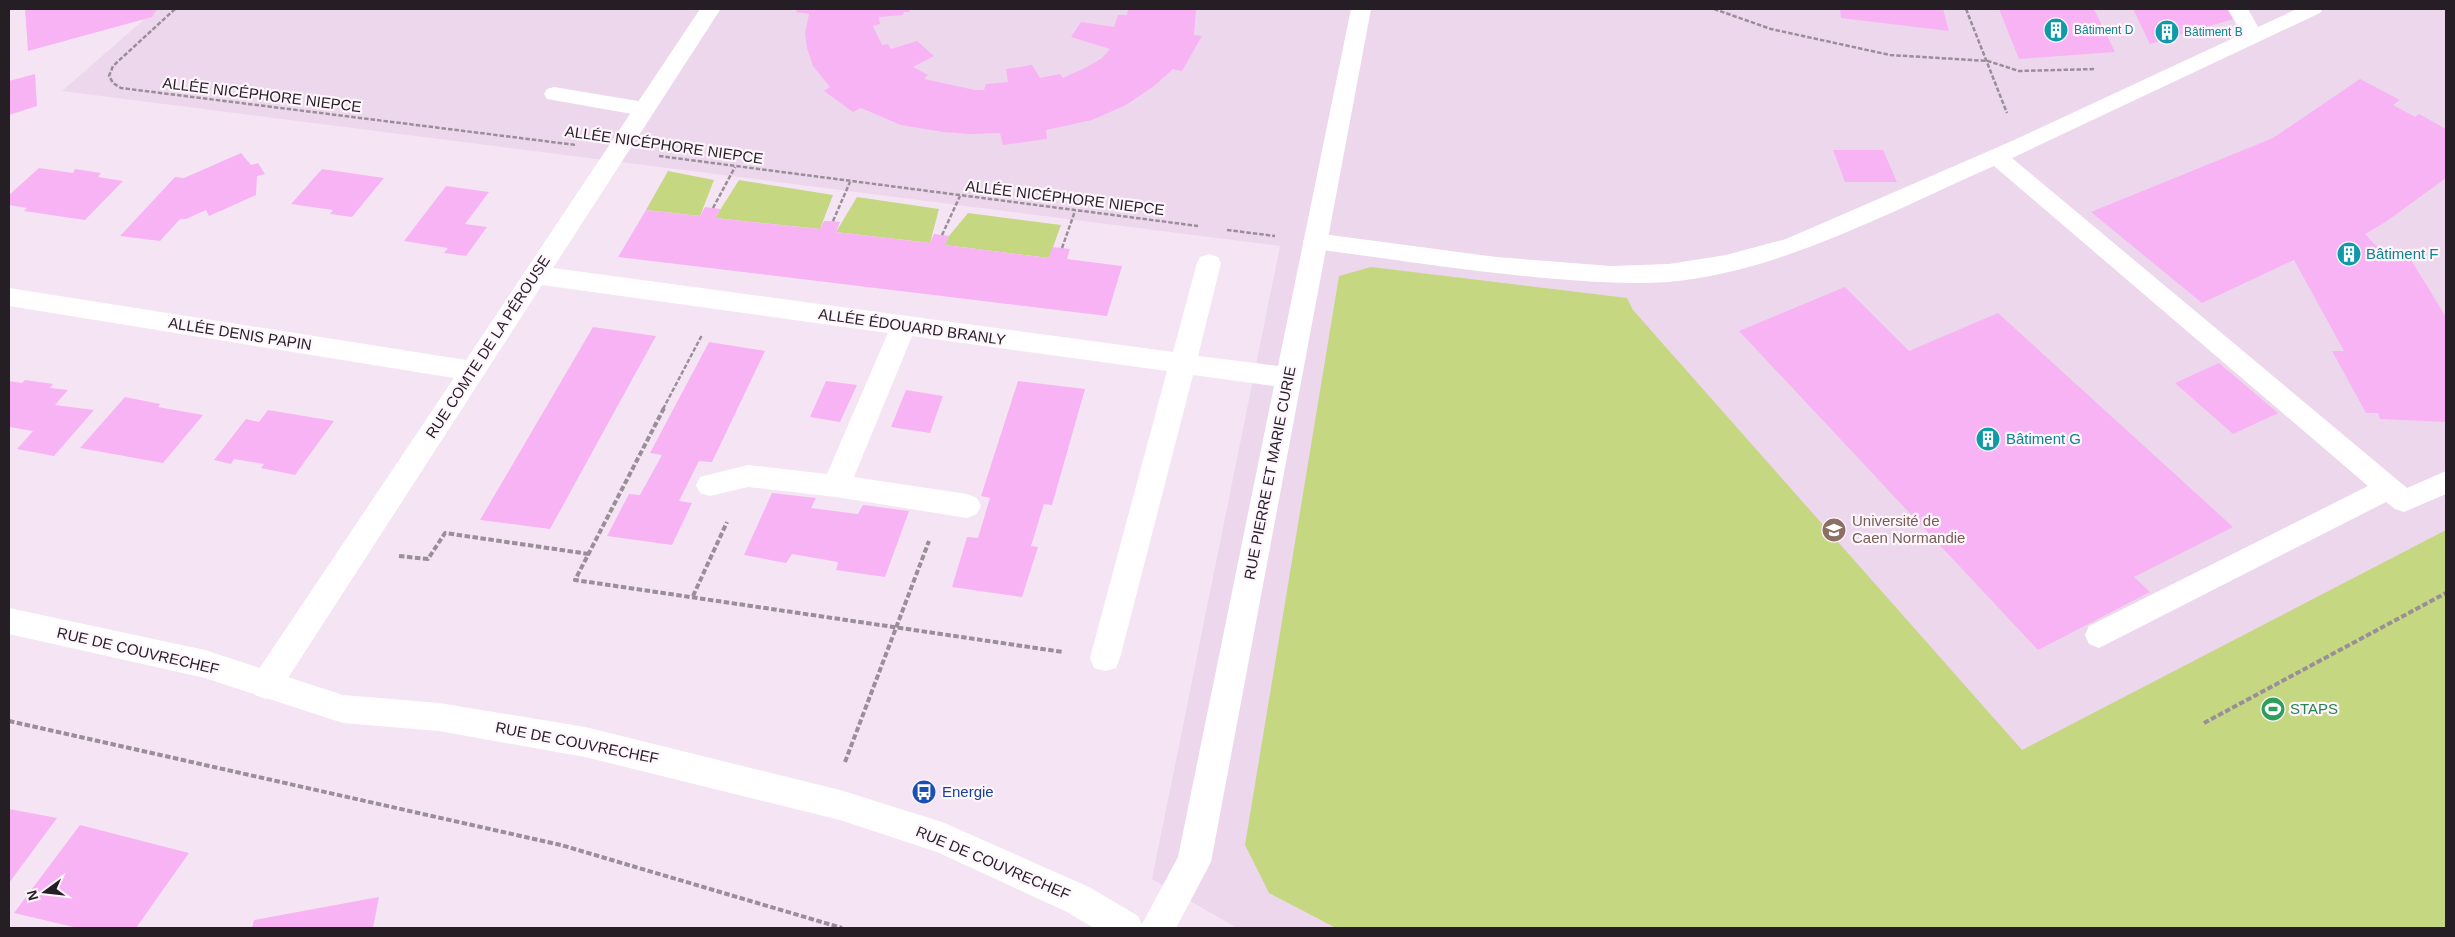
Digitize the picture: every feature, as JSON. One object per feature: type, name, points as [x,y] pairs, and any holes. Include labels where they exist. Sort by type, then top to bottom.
[{"type":"street","name":"RUE COMTE DE LA PÉROUSE","points":[[266,685],[644,109],[715,9]]},
{"type":"street","name":"RUE PIERRE ET MARIE CURIE","points":[[1157,928],[1194,862],[1361,9]]},
{"type":"street","points":[[1105,658],[1209,263]]},
{"type":"street","name":"ALLÉE ÉDOUARD BRANLY","points":[[535,275],[1289,378]]},
{"type":"street","name":"ALLÉE DENIS PAPIN","points":[[9,298],[472,371]]},
{"type":"street","points":[[836,486],[904,326]]},
{"type":"street","points":[[710,486],[748,476],[836,486],[955,505]]},
{"type":"street","name":"RUE DE COUVRECHEF","points":[[9,621],[205,664],[343,709],[439,717],[584,742],[840,805],[942,838],[1077,899],[1126,928]]},
{"type":"lane","points":[[2238,9],[2253,35]]},
{"type":"lane","points":[[1315,241],[1496,265],[1611,275],[1670,273],[1726,263],[1793,245],[2020,146],[2253,35],[2313,9]]},
{"type":"lane","points":[[554,94],[644,109]]},
{"type":"lane","points":[[1996,156],[2404,501],[2446,482]]},
{"type":"lane","points":[[2099,635],[2389,488]]},
{"type":"path","name":"ALLÉE NICÉPHORE NIEPCE","points":[[175,9],[123,54],[113,66],[109,76],[113,83],[121,88],[617,150],[735,167],[1198,226]]},
{"type":"path","points":[[1714,9],[1771,29],[1890,54],[1988,61],[2018,70],[2100,69]]},
{"type":"path","points":[[1966,9],[2020,146]]},
{"type":"path","points":[[713,208],[735,167]]},
{"type":"path","points":[[833,221],[850,182]]},
{"type":"path","points":[[942,235],[960,196]]},
{"type":"path","points":[[1062,248],[1075,210]]},
{"type":"path","points":[[1218,229],[1315,241]]},
{"type":"path","points":[[720,301],[575,580],[1105,658]]},
{"type":"path","points":[[694,596],[748,476]]},
{"type":"path","points":[[843,768],[896,627],[955,505]]},
{"type":"path","points":[[354,550],[428,559],[445,533],[588,554]]},
{"type":"path","points":[[2204,723],[2446,593]]},
{"type":"path","points":[[9,721],[561,845],[842,928]]},
{"type":"shaded area","name":"Université de Caen Normandie","points":[[156,9],[2446,9],[2446,928],[1237,928],[1152,879],[1280,246],[62,91]]},
{"type":"green space","points":[[668,171],[714,180],[700,216],[646,210]]},
{"type":"green space","points":[[739,180],[833,195],[820,229],[715,218]]},
{"type":"green space","points":[[857,197],[939,209],[930,243],[836,232]]},
{"type":"green space","points":[[968,213],[1061,225],[1049,258],[945,245],[949,236]]},
{"type":"green space","points":[[1371,267],[1627,298],[1633,310],[2022,750],[2446,530],[2446,928],[1336,928],[1269,893],[1245,845],[1339,276]]},
{"type":"building","points":[[25,9],[157,9],[152,17],[28,51]]},
{"type":"building","points":[[797,9],[910,9],[909,12],[904,12],[903,15],[879,17],[880,24],[873,26],[882,45],[888,44],[891,49],[917,41],[934,56],[913,67],[928,75],[924,79],[975,90],[984,90],[986,84],[1008,82],[1006,69],[1032,65],[1040,78],[1060,74],[1063,78],[1087,67],[1102,58],[1110,49],[1071,37],[1081,22],[1114,27],[1118,15],[1127,15],[1128,9],[1196,9],[1194,35],[1202,36],[1182,71],[1173,69],[1154,86],[1126,105],[1092,120],[1046,130],[1047,139],[1003,145],[1000,133],[970,134],[943,132],[901,125],[861,108],[853,112],[824,91],[830,87],[813,66],[807,48],[805,34],[809,14],[796,12]]},
{"type":"building","points":[[1840,9],[1943,9],[1949,31],[1841,18]]},
{"type":"building","name":"Bâtiment D","points":[[1999,9],[2094,9],[2115,52],[2019,59]]},
{"type":"building","name":"Bâtiment B","points":[[2133,9],[2227,9],[2233,19],[2150,44]]},
{"type":"building","points":[[35,74],[37,106],[9,115],[9,81]]},
{"type":"building","name":"Bâtiment F","points":[[2360,79],[2400,100],[2393,105],[2415,117],[2419,114],[2446,129],[2446,178],[2387,221],[2365,234],[2379,249],[2405,250],[2446,317],[2446,422],[2380,419],[2378,413],[2366,413],[2332,351],[2344,351],[2294,260],[2202,303],[2091,212],[2273,138]]},
{"type":"building","points":[[1833,150],[1883,150],[1897,182],[1845,182]]},
{"type":"building","points":[[241,153],[251,165],[258,163],[265,174],[257,176],[256,195],[209,216],[206,210],[186,219],[180,219],[160,241],[120,236],[175,177],[184,178]]},
{"type":"building","points":[[39,168],[73,173],[75,169],[101,173],[98,177],[123,181],[85,220],[24,211],[27,208],[9,205],[9,195]]},
{"type":"building","points":[[322,169],[384,178],[352,217],[330,214],[333,210],[291,204]]},
{"type":"building","points":[[446,186],[489,192],[465,224],[487,227],[466,256],[444,253],[448,248],[404,241]]},
{"type":"building","points":[[705,207],[721,209],[715,218],[820,229],[824,221],[833,221],[840,222],[836,232],[930,243],[934,234],[949,236],[945,245],[1049,258],[1052,247],[1070,249],[1067,259],[1122,266],[1107,316],[618,257],[646,210],[700,216]]},
{"type":"building","name":"Bâtiment G","points":[[1845,287],[1909,351],[1998,313],[2233,527],[2134,577],[2150,592],[2038,650],[1739,331]]},
{"type":"building","points":[[593,327],[656,336],[550,529],[480,520]]},
{"type":"building","points":[[709,342],[765,351],[712,462],[699,461],[679,501],[692,503],[672,545],[607,536],[629,494],[640,495],[662,455],[650,453]]},
{"type":"building","points":[[2219,363],[2278,413],[2233,434],[2175,383]]},
{"type":"building","points":[[25,380],[53,384],[50,388],[68,390],[55,405],[94,410],[54,456],[17,449],[33,431],[9,427],[9,381],[22,383]]},
{"type":"building","points":[[826,381],[857,385],[840,422],[810,417]]},
{"type":"building","points":[[1018,381],[1085,389],[1052,505],[1044,504],[1031,546],[1038,547],[1022,597],[952,587],[967,537],[978,538],[990,498],[981,496]]},
{"type":"building","points":[[906,390],[943,396],[930,433],[891,427]]},
{"type":"building","points":[[125,397],[160,404],[158,407],[203,415],[163,463],[80,448]]},
{"type":"building","points":[[268,410],[334,421],[295,475],[261,468],[264,464],[234,459],[231,464],[214,460],[246,419],[259,422]]},
{"type":"building","points":[[772,493],[816,498],[811,508],[858,514],[863,505],[909,511],[885,577],[836,570],[838,562],[792,554],[786,563],[744,555]]},
{"type":"building","points":[[9,809],[57,818],[9,883]]},
{"type":"building","points":[[80,825],[189,853],[136,928],[78,928],[14,913]]},
{"type":"building","points":[[379,897],[373,928],[252,928],[254,920]]},
{"type":"place","name":"Bâtiment D","points":[[2056,30]]},
{"type":"place","name":"Bâtiment B","points":[[2167,32]]},
{"type":"place","name":"Bâtiment F","points":[[2349,254]]},
{"type":"place","name":"Bâtiment G","points":[[1988,439]]},
{"type":"place","name":"Université de Caen Normandie","points":[[1834,530]]},
{"type":"place","name":"STAPS","points":[[2273,709]]},
{"type":"place","name":"Energie","points":[[924,792]]}]
